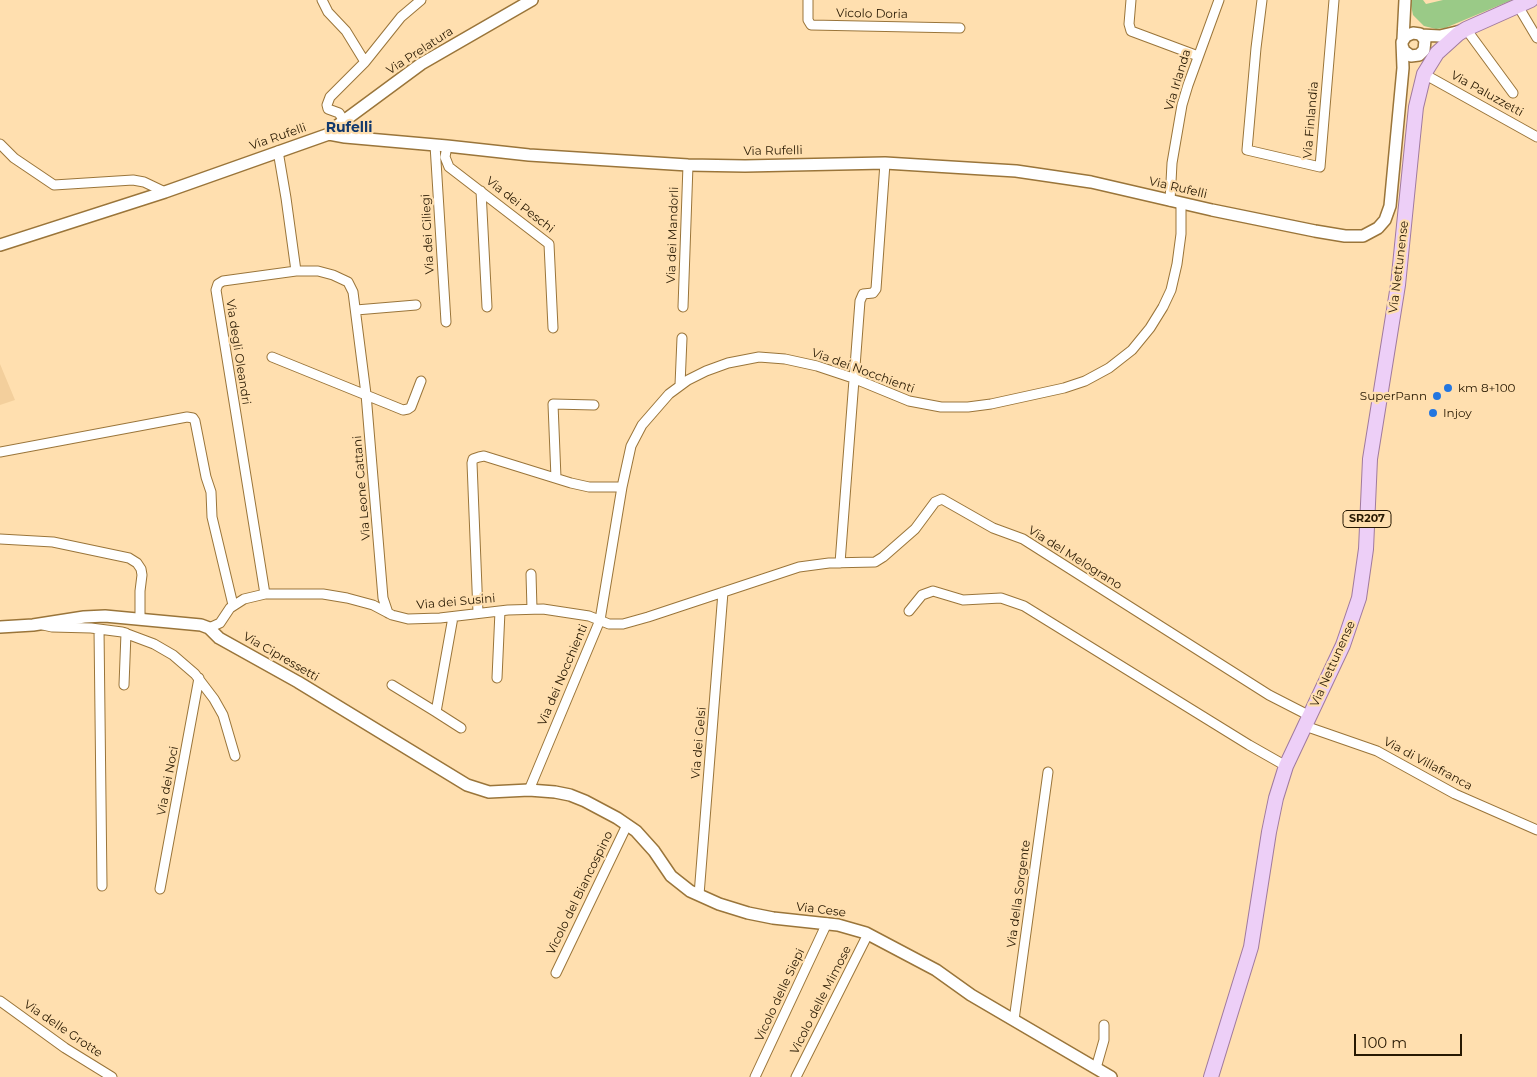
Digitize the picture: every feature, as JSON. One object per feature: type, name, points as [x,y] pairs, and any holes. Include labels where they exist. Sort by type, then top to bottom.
[{"type":"main road","name":"Via Nettunense","points":[[1211,1077],[1251,947],[1271,817],[1286,766],[1343,645],[1355,614],[1361,589],[1366,549],[1370,460],[1398,285],[1416,106],[1424,74],[1424,55],[1466,29],[1531,0]]},
{"type":"street","points":[[322,0],[328,12],[346,31],[365,62]]},
{"type":"street","points":[[344,120],[339,113],[328,109],[328,100],[337,88],[365,62],[401,17],[421,0]]},
{"type":"street","name":"Via Prelatura","points":[[329,134],[344,120],[427,60],[532,0]]},
{"type":"street","name":"Vicolo Doria","points":[[808,0],[808,22],[814,26],[960,28]]},
{"type":"street","points":[[1131,0],[1129,25],[1131,31],[1198,56]]},
{"type":"street","name":"Via Irlanda","points":[[1175,202],[1172,163],[1180,114],[1186,89],[1219,0]]},
{"type":"street","name":"Via Finlandia","points":[[1262,0],[1247,150],[1320,167],[1334,0]]},
{"type":"street","points":[[1403,68],[1424,55],[1430,43],[1421,35],[1410,17],[1405,0]]},
{"type":"street","name":"Via Rufelli","points":[[0,245],[165,192],[329,134],[529,155],[688,165],[745,166],[885,163],[1006,170],[1091,182],[1175,202],[1346,236],[1363,236],[1374,231],[1385,220],[1391,201],[1403,68],[1405,0]]},
{"type":"street","points":[[1518,6],[1537,38]]},
{"type":"street","points":[[1424,55],[1407,54],[1403,43],[1409,34],[1440,36],[1466,29],[1513,93]]},
{"type":"street","name":"Via Paluzzetti","points":[[1424,74],[1537,137]]},
{"type":"street","points":[[0,144],[14,158],[54,185],[133,180],[144,182],[165,192]]},
{"type":"street","name":"Via dei Peschi","points":[[441,145],[449,167],[549,244],[553,328]]},
{"type":"street","name":"Via dei Ciliegi","points":[[441,145],[446,322]]},
{"type":"street","points":[[278,151],[296,272]]},
{"type":"street","points":[[840,563],[860,299],[863,294],[872,294],[876,289],[885,163]]},
{"type":"street","name":"Via dei Mandorli","points":[[683,307],[688,165]]},
{"type":"street","points":[[481,191],[487,307]]},
{"type":"street","name":"Via dei Nocchienti","points":[[529,790],[600,620],[622,487],[630,451],[638,433],[660,404],[680,385],[720,365],[759,357],[796,361],[853,378],[914,403],[934,407],[982,406],[1070,386],[1097,375],[1119,361],[1136,346],[1168,300],[1179,251],[1175,202]]},
{"type":"street","name":"Via Leone Cattani","points":[[296,272],[333,274],[346,281],[352,288],[366,394],[384,602],[388,613]]},
{"type":"street","name":"Via degli Oleandri","points":[[266,594],[216,288],[223,281],[296,272]]},
{"type":"street","points":[[356,310],[416,305]]},
{"type":"street","points":[[680,385],[682,338]]},
{"type":"street","points":[[272,357],[406,410],[412,405],[421,381]]},
{"type":"street","points":[[556,478],[554,404],[594,405]]},
{"type":"street","points":[[0,452],[186,417],[193,418],[211,492],[212,517],[233,605],[220,623],[209,628]]},
{"type":"street","points":[[478,613],[472,461],[484,456],[589,486],[622,487]]},
{"type":"street","name":"Via del Melograno","points":[[600,620],[615,624],[637,621],[799,568],[877,561],[915,529],[935,502],[944,499],[993,528],[1023,539],[1308,721]]},
{"type":"street","points":[[0,539],[52,542],[128,558],[141,569],[140,619]]},
{"type":"street","points":[[531,574],[532,609]]},
{"type":"street","name":"Via Leone Cattani","points":[[375,606],[382,580]]},
{"type":"street","points":[[909,611],[922,595],[933,590],[963,600],[1001,598],[1024,606],[1286,766]]},
{"type":"street","name":"Via dei Gelsi","points":[[699,895],[723,592]]},
{"type":"street","name":"Via dei Susini","points":[[233,605],[244,599],[266,594],[323,594],[375,606],[399,617],[412,619],[532,609],[566,612],[600,620]]},
{"type":"street","points":[[496,678],[500,611]]},
{"type":"street","name":"Via Cipressetti","points":[[0,627],[91,616],[200,625],[209,628],[219,638],[298,682],[467,785],[488,792],[529,790]]},
{"type":"street","points":[[436,712],[452,617]]},
{"type":"street","points":[[42,623],[52,627],[99,629],[126,634],[168,651],[186,664],[211,693],[223,715],[235,756]]},
{"type":"street","points":[[99,629],[102,886]]},
{"type":"street","points":[[124,685],[126,634]]},
{"type":"street","name":"Via dei Noci","points":[[160,889],[199,678]]},
{"type":"street","points":[[392,685],[461,728]]},
{"type":"street","name":"Via di Villafranca","points":[[1308,721],[1377,751],[1455,794],[1537,830]]},
{"type":"street","name":"Via della Sorgente","points":[[1014,1020],[1048,772]]},
{"type":"street","name":"Via Cese","points":[[529,790],[560,793],[579,798],[627,825],[647,843],[676,880],[684,887],[723,906],[748,913],[791,920],[848,926],[868,934],[936,970],[971,995],[1111,1077]]},
{"type":"street","name":"Vicolo del Biancospino","points":[[556,973],[627,825]]},
{"type":"street","name":"Vicolo delle Siepi","points":[[755,1077],[828,923]]},
{"type":"street","name":"Vicolo delle Mimose","points":[[796,1077],[868,934]]},
{"type":"street","name":"Via delle Grotte","points":[[0,1000],[65,1048],[112,1077]]},
{"type":"street","points":[[1096,1068],[1104,1040],[1104,1025]]},
{"type":"shaded area","points":[[0,364],[15,400],[0,405]]},
{"type":"green space","points":[[1410,0],[1423,0],[1426,4],[1443,0],[1512,0],[1445,28],[1436,29],[1424,26],[1413,15]]},
{"type":"place","name":"km 8+100","points":[[1448,388]]},
{"type":"place","name":"SuperPann","points":[[1437,396]]},
{"type":"place","name":"Injoy","points":[[1433,413]]},
{"type":"district","name":"Rufelli","points":[[349,128]]}]
